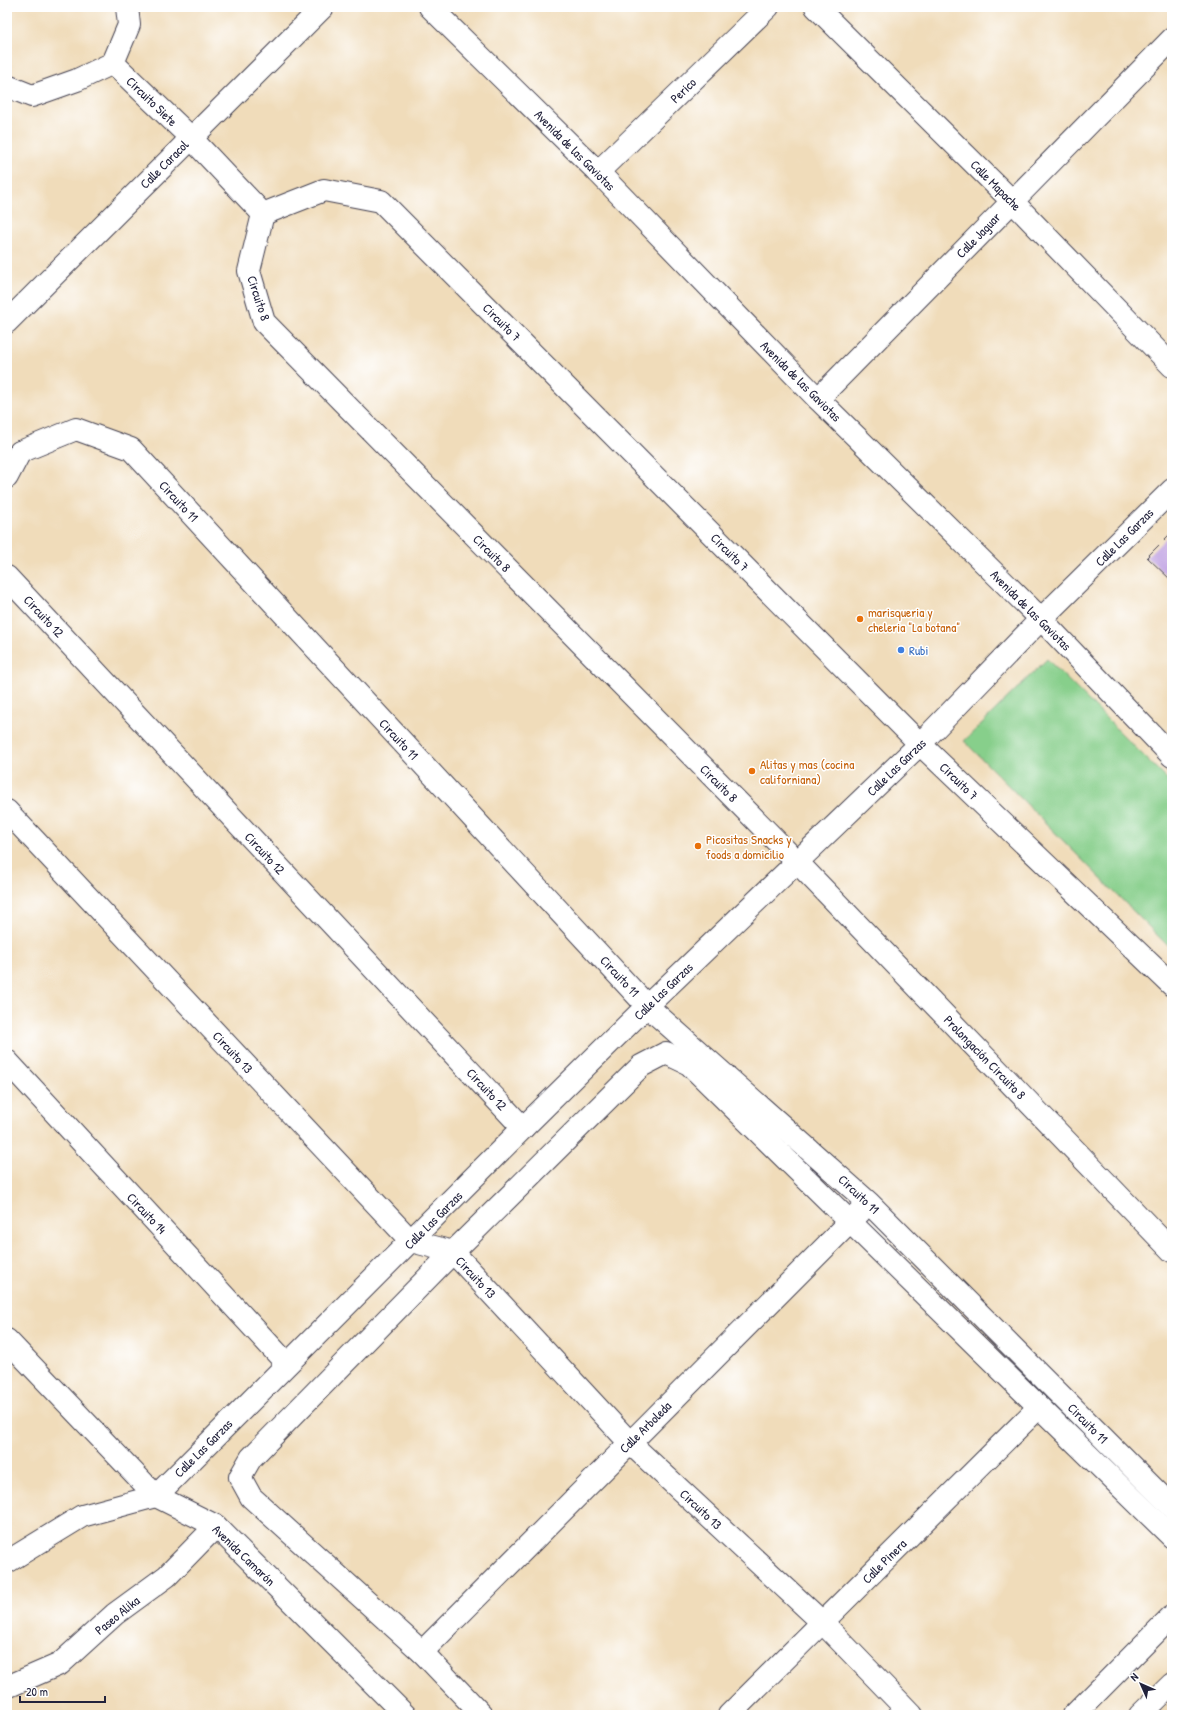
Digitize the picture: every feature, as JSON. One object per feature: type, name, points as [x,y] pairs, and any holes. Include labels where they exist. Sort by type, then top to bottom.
[{"type":"street","points":[[7,86],[32,96],[77,80],[113,64],[129,25],[127,7]]},
{"type":"street","name":"Calle Caracol","points":[[7,322],[323,7]]},
{"type":"street","name":"Avenida de las Gaviotas","points":[[430,7],[598,172],[818,399],[1041,619],[1172,756]]},
{"type":"street","name":"Perico","points":[[598,172],[768,7]]},
{"type":"street","name":"Calle Mapache","points":[[816,7],[1012,200],[1172,366]]},
{"type":"street","name":"Calle Jaguar","points":[[818,399],[1172,38]]},
{"type":"street","name":"Circuito Siete","points":[[113,64],[191,138],[264,214]]},
{"type":"street","name":"Circuito 7","points":[[264,214],[324,190],[381,201],[920,744],[1172,986]]},
{"type":"street","name":"Circuito 8","points":[[264,214],[249,271],[264,322],[798,862]]},
{"type":"street","name":"Circuito 11","points":[[13,446],[76,429],[131,450],[647,1006],[869,1203],[1172,1507]]},
{"type":"street","points":[[7,476],[13,446]]},
{"type":"street","name":"Calle Las Garzas","points":[[156,1496],[523,1128],[647,1006],[920,744],[1041,619],[1172,490]]},
{"type":"street","name":"Circuito 12","points":[[7,577],[523,1128]]},
{"type":"street","name":"Circuito 13","points":[[7,811],[411,1241],[453,1252],[630,1443],[823,1623],[912,1715]]},
{"type":"street","name":"Prolongación Circuito 8","points":[[798,862],[1172,1251]]},
{"type":"street","points":[[482,1715],[422,1652],[251,1497],[240,1477],[251,1458],[453,1252],[641,1066],[666,1053],[689,1064],[1172,1537]]},
{"type":"street","name":"Circuito 14","points":[[7,1061],[288,1364]]},
{"type":"street","name":"Calle Arboleda","points":[[422,1652],[869,1203]]},
{"type":"street","name":"Avenida Camarón","points":[[7,1340],[156,1496],[216,1526],[405,1715]]},
{"type":"street","name":"Calle Pinera","points":[[729,1715],[823,1623],[1038,1407]]},
{"type":"street","points":[[1072,1440],[1089,1423]]},
{"type":"street","points":[[7,1562],[82,1516],[156,1496]]},
{"type":"street","name":"Paseo Alika","points":[[7,1687],[60,1664],[115,1614],[167,1576],[216,1526]]},
{"type":"street","points":[[1074,1715],[1172,1616]]},
{"type":"street","points":[[1140,1715],[1172,1684]]},
{"type":"green space","points":[[1047,659],[1172,784],[1172,950],[964,741]]},
{"type":"building","points":[[1172,532],[1172,581],[1147,557]]},
{"type":"place","name":"marisqueria y cheleria \"La botana\"","points":[[860,619]]},
{"type":"place","name":"Rubi","points":[[901,650]]},
{"type":"place","name":"Alitas y mas (cocina californiana)","points":[[752,771]]},
{"type":"place","name":"Picositas Snacks y foods a domicilio","points":[[698,846]]}]
